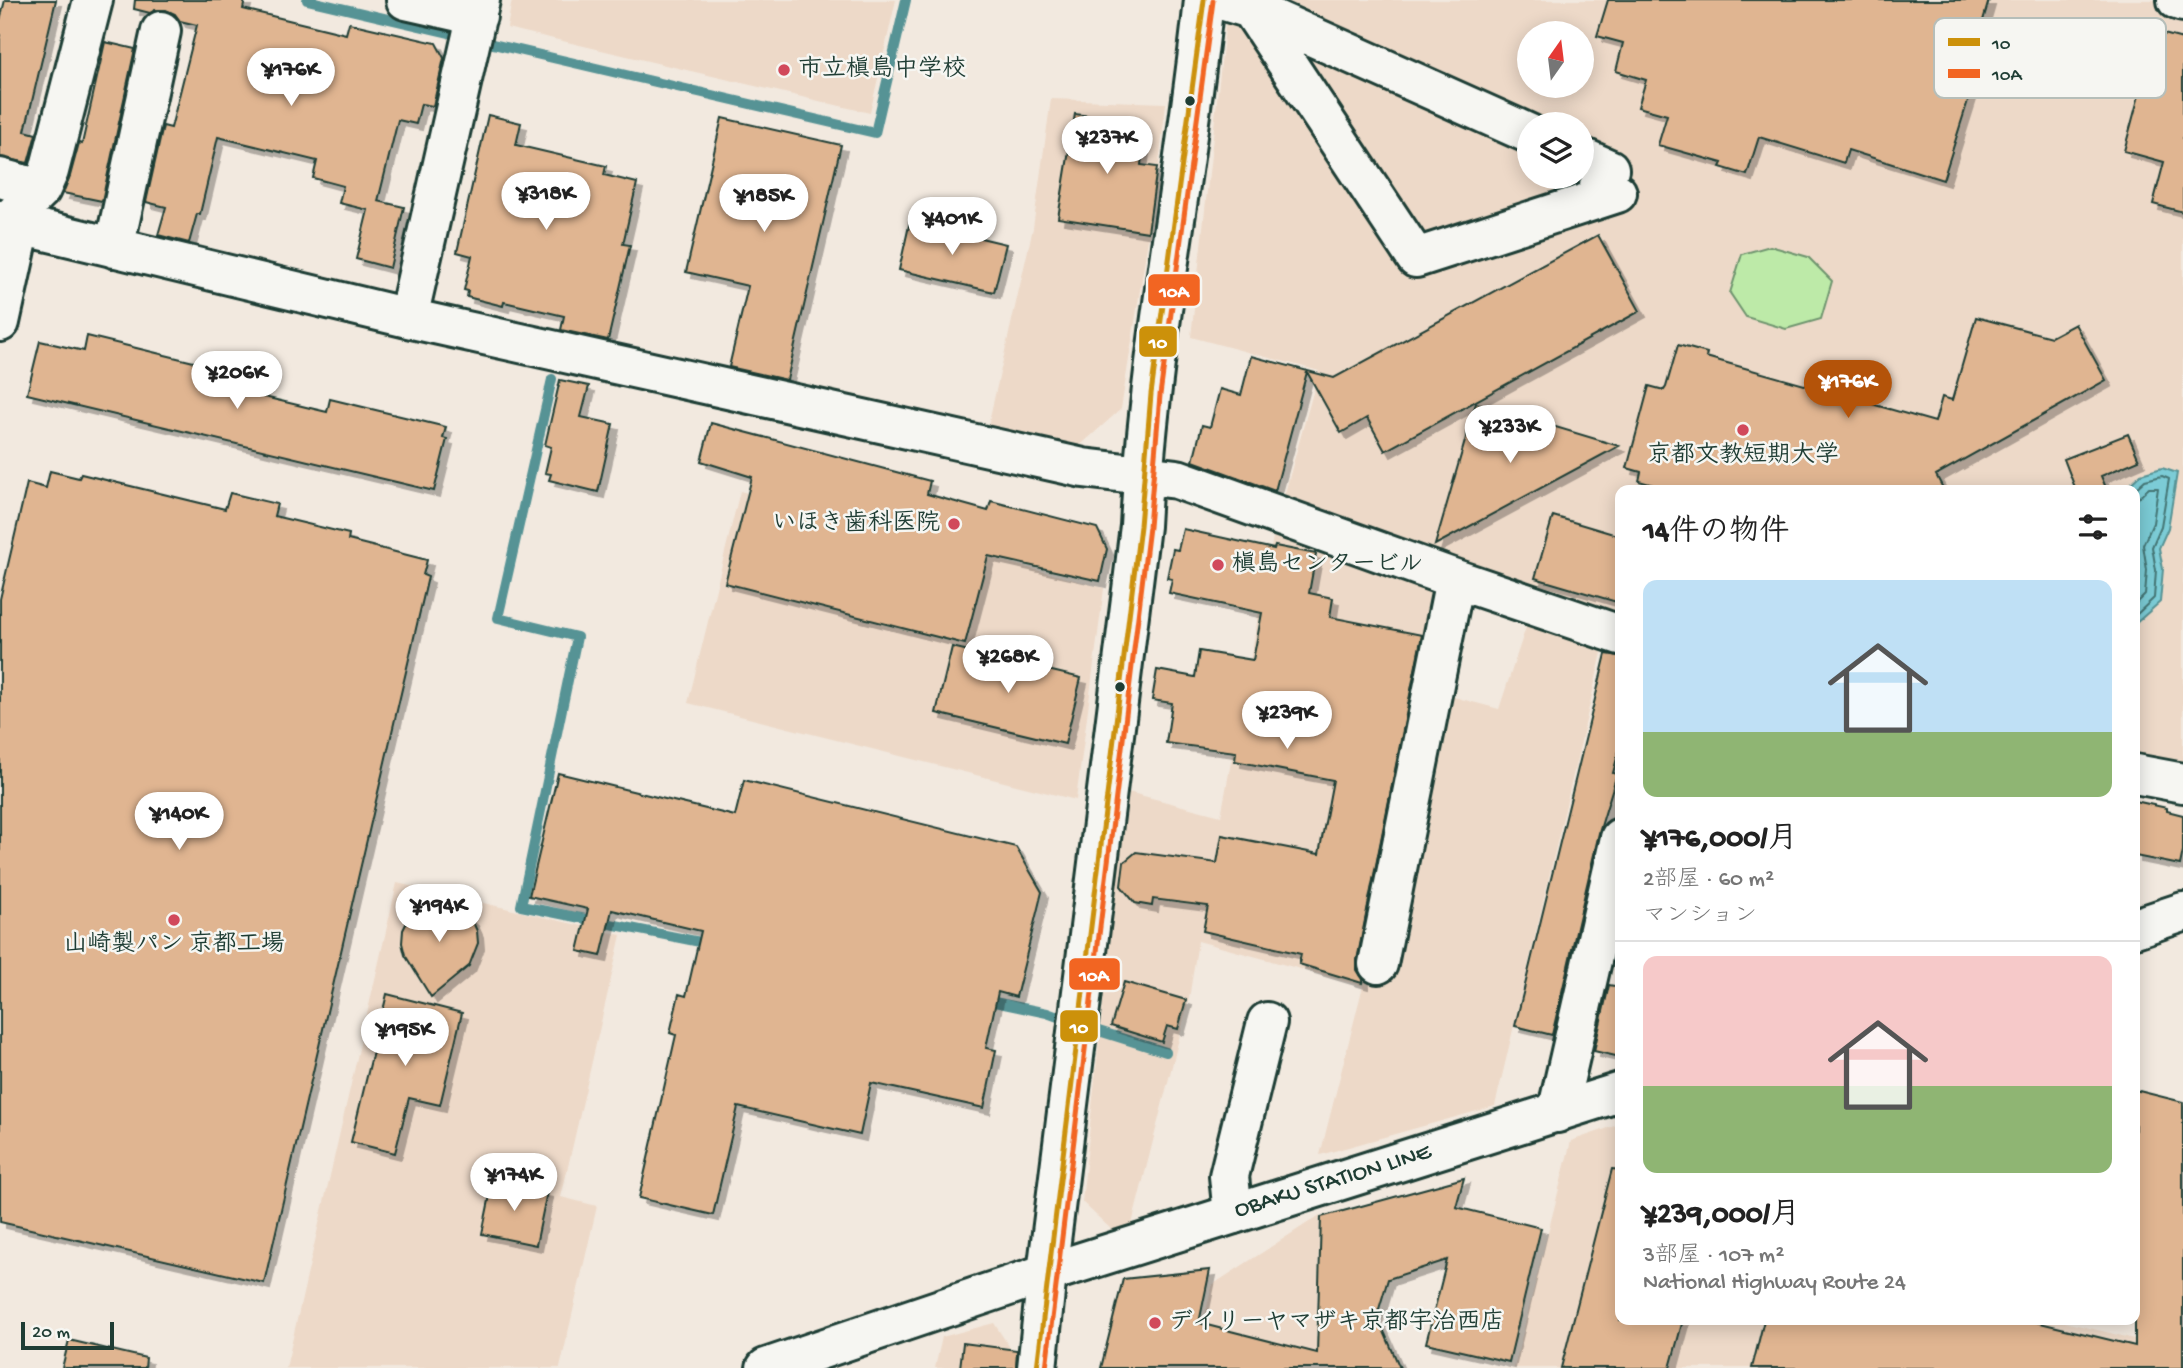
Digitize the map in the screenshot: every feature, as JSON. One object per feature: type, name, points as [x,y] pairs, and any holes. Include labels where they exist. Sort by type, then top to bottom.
[{"type":"main road","points":[[0,322],[9,223],[41,189],[49,171],[93,0]]},
{"type":"main road","points":[[406,0],[478,11],[408,318]]},
{"type":"main road","points":[[1037,1368],[1140,526],[1147,421],[1197,69],[1204,0]]},
{"type":"main road","points":[[2177,0],[2183,2]]},
{"type":"main road","points":[[1236,5],[1293,14],[1517,127]]},
{"type":"main road","points":[[1236,5],[1416,258],[1617,193],[1599,186],[1609,169],[1594,162]]},
{"type":"main road","points":[[114,248],[161,31]]},
{"type":"main road","points":[[0,178],[41,189]]},
{"type":"main road","points":[[9,223],[408,318],[1083,468],[1177,480],[1615,633]]},
{"type":"main road","points":[[1378,964],[1455,579]]},
{"type":"main road","points":[[2140,775],[2183,783]]},
{"type":"main road","points":[[1556,1112],[1615,859]]},
{"type":"main road","points":[[2140,926],[2183,912]]},
{"type":"main road","points":[[1233,1214],[1228,1176],[1267,1022]]},
{"type":"main road","name":"OBAKU STATION LINE","points":[[766,1368],[1047,1273],[1615,1094]]},
{"type":"shaded area","name":"市立槇島中学校","points":[[512,0],[896,0],[870,113],[507,28]]},
{"type":"shaded area","name":"京都文教短期大学","points":[[1228,0],[2183,0],[2183,761],[2140,754],[2140,485],[1615,485],[1615,615],[1283,500],[1319,371],[1191,337]]},
{"type":"shaded area","points":[[1051,99],[1166,103],[1156,190],[1121,409],[1075,450],[987,430],[1033,228]]},
{"type":"shaded area","points":[[740,491],[1104,588],[1076,800],[688,703]]},
{"type":"shaded area","points":[[1273,537],[1441,593],[1446,695],[1499,709],[1529,618],[1605,640],[1495,1106],[1320,1155],[1363,986],[1198,941],[1189,999],[1132,1224],[1112,1230],[1082,1202],[1128,792],[1221,816]]},
{"type":"shaded area","points":[[397,883],[621,935],[561,1197],[597,1206],[560,1368],[286,1368]]},
{"type":"shaded area","points":[[1615,1126],[1615,1325],[2077,1325],[2183,1351],[2183,1368],[1514,1368],[1571,1141]]},
{"type":"shaded area","points":[[1320,1215],[1316,1336],[1342,1343],[1336,1368],[1193,1368],[1212,1285]]},
{"type":"shaded area","points":[[994,1323],[1014,1354],[1012,1368],[935,1368],[942,1337]]},
{"type":"green space","points":[[1770,246],[1808,257],[1832,281],[1821,319],[1786,329],[1746,317],[1730,293],[1742,254]]},
{"type":"water","points":[[2162,468],[2177,473],[2168,528],[2159,548],[2163,569],[2160,602],[2140,620],[2140,485],[2129,485],[2141,474]]},
{"type":"building","points":[[5,0],[56,0],[25,131],[36,134],[28,163],[0,157],[0,20]]},
{"type":"building","points":[[135,0],[245,0],[243,9],[346,34],[349,23],[436,43],[444,58],[433,106],[421,104],[416,124],[398,120],[378,201],[404,207],[390,268],[356,259],[368,210],[339,203],[343,186],[313,178],[317,161],[218,137],[200,214],[197,214],[189,243],[158,235],[166,207],[146,202],[163,126],[171,128],[197,25],[180,21],[175,14],[166,10],[150,13],[134,9]]},
{"type":"building","points":[[1608,0],[1989,0],[1984,18],[1934,18],[1934,98],[1969,98],[1943,180],[1848,150],[1844,163],[1759,137],[1747,175],[1720,167],[1722,163],[1658,145],[1667,115],[1638,107],[1646,80],[1616,71],[1623,43],[1597,36]]},
{"type":"building","points":[[2166,35],[2183,39],[2183,212],[2153,204],[2164,162],[2124,151],[2138,98],[2166,98]]},
{"type":"building","points":[[105,42],[135,49],[102,201],[63,193],[79,143],[82,144]]},
{"type":"building","points":[[1075,114],[1118,120],[1117,126],[1145,130],[1141,165],[1157,167],[1148,232],[1058,218]]},
{"type":"building","points":[[488,115],[521,123],[516,145],[606,166],[604,175],[637,183],[623,244],[630,245],[608,340],[561,330],[564,316],[504,302],[503,306],[467,297],[468,291],[464,290],[472,256],[457,252]]},
{"type":"building","points":[[722,118],[841,145],[787,380],[729,367],[748,286],[686,272]]},
{"type":"building","points":[[910,221],[1006,244],[994,292],[899,270]]},
{"type":"building","points":[[1598,235],[1640,311],[1385,451],[1367,418],[1341,433],[1307,372],[1275,491],[1193,461],[1202,425],[1210,427],[1220,389],[1241,395],[1251,356],[1334,378]]},
{"type":"building","points":[[1976,317],[2051,337],[2075,324],[2106,380],[1936,475],[1941,485],[1653,485],[1639,481],[1641,472],[1627,468],[1649,386],[1664,390],[1678,345],[1707,353],[1706,357],[1935,422],[1942,397],[1952,400]]},
{"type":"building","points":[[87,336],[247,375],[243,392],[327,412],[330,399],[446,427],[443,438],[447,439],[434,491],[27,394],[40,341],[84,351]]},
{"type":"building","points":[[560,380],[589,386],[581,417],[613,424],[598,492],[549,480],[551,474],[545,473],[551,447],[545,445]]},
{"type":"building","points":[[1476,403],[1619,446],[1435,545]]},
{"type":"building","points":[[711,423],[930,481],[927,494],[988,511],[991,501],[1097,528],[1107,549],[1100,581],[988,556],[965,644],[725,583],[752,477],[701,461]]},
{"type":"building","points":[[2128,434],[2139,460],[2101,476],[2105,485],[2074,485],[2064,459]]},
{"type":"building","name":"山崎製パン 京都工場","points":[[50,471],[79,478],[81,474],[225,509],[230,493],[277,504],[274,516],[349,534],[348,540],[427,560],[423,575],[428,577],[264,1283],[0,1222],[0,599],[27,483],[46,488]]},
{"type":"building","points":[[1553,516],[1615,535],[1615,602],[1535,578]]},
{"type":"building","points":[[1183,529],[1274,549],[1275,546],[1316,554],[1309,593],[1333,598],[1330,617],[1422,635],[1357,960],[1357,970],[1363,979],[1362,983],[1299,964],[1301,954],[1203,931],[1208,906],[1153,899],[1152,906],[1135,903],[1121,886],[1124,862],[1136,852],[1217,863],[1222,835],[1319,854],[1333,780],[1235,761],[1236,752],[1166,743],[1172,703],[1152,700],[1157,670],[1195,677],[1199,651],[1253,660],[1262,613],[1169,593],[1172,579],[1167,578],[1173,549],[1178,550]]},
{"type":"building","points":[[952,647],[1081,678],[1065,744],[936,713]]},
{"type":"building","points":[[1606,654],[1615,655],[1615,781],[1599,833],[1552,1035],[1515,1026]]},
{"type":"building","points":[[558,773],[735,816],[744,780],[1016,847],[1042,892],[1016,997],[998,992],[986,1048],[996,1050],[984,1108],[871,1083],[860,1135],[738,1107],[713,1215],[639,1198],[676,1035],[670,1033],[679,994],[686,996],[701,931],[612,910],[601,956],[578,951],[588,909],[529,896]]},
{"type":"building","points":[[2140,802],[2167,808],[2167,811],[2183,815],[2183,851],[2180,865],[2140,857]]},
{"type":"building","points":[[441,902],[454,904],[472,920],[478,943],[469,966],[431,997],[405,955],[403,930],[418,909]]},
{"type":"building","points":[[1124,982],[1186,1000],[1178,1029],[1167,1026],[1162,1042],[1111,1026]]},
{"type":"building","points":[[1609,985],[1615,986],[1615,1056],[1594,1051]]},
{"type":"building","points":[[387,994],[462,1013],[440,1105],[409,1098],[395,1153],[351,1142]]},
{"type":"building","points":[[2140,1091],[2183,1102],[2183,1368],[1752,1368],[1763,1325],[2049,1325],[2135,1346],[2135,1325],[2140,1325]]},
{"type":"building","points":[[1612,1169],[1615,1169],[1615,1325],[1682,1325],[1670,1368],[1561,1368]]},
{"type":"building","points":[[1464,1178],[1456,1207],[1541,1228],[1509,1362],[1426,1343],[1447,1260],[1388,1279],[1376,1319],[1379,1320],[1400,1368],[1101,1368],[1123,1279],[1210,1270],[1199,1323],[1317,1353],[1321,1217]]},
{"type":"building","points":[[493,1181],[547,1192],[536,1245],[482,1234]]},
{"type":"building","points":[[69,1340],[146,1358],[145,1368],[62,1368]]},
{"type":"building","points":[[963,1343],[1017,1350],[1016,1368],[960,1368]]},
{"type":"waterway","points":[[307,0],[466,37]]},
{"type":"waterway","points":[[480,41],[875,133],[906,0]]},
{"type":"waterway","points":[[552,379],[498,618],[577,637],[521,906],[710,944]]},
{"type":"waterway","points":[[985,1000],[1047,1013],[1069,1021]]},
{"type":"waterway","points":[[1086,1027],[1166,1052]]},
{"type":"transit line","name":"10","points":[[1037,1368],[1140,526],[1151,394],[1204,0]]},
{"type":"transit line","name":"10A","points":[[1046,1368],[1149,527],[1160,395],[1213,1]]},
{"type":"place","name":"市立槇島中学校","points":[[784,70]]},
{"type":"place","name":"京都文教短期大学","points":[[1743,430]]},
{"type":"place","name":"いほき歯科医院","points":[[954,524]]},
{"type":"place","name":"槇島センタービル","points":[[1218,565]]},
{"type":"place","name":"山崎製パン 京都工場","points":[[174,920]]},
{"type":"place","name":"デイリーヤマザキ京都宇治西店","points":[[1155,1323]]}]
